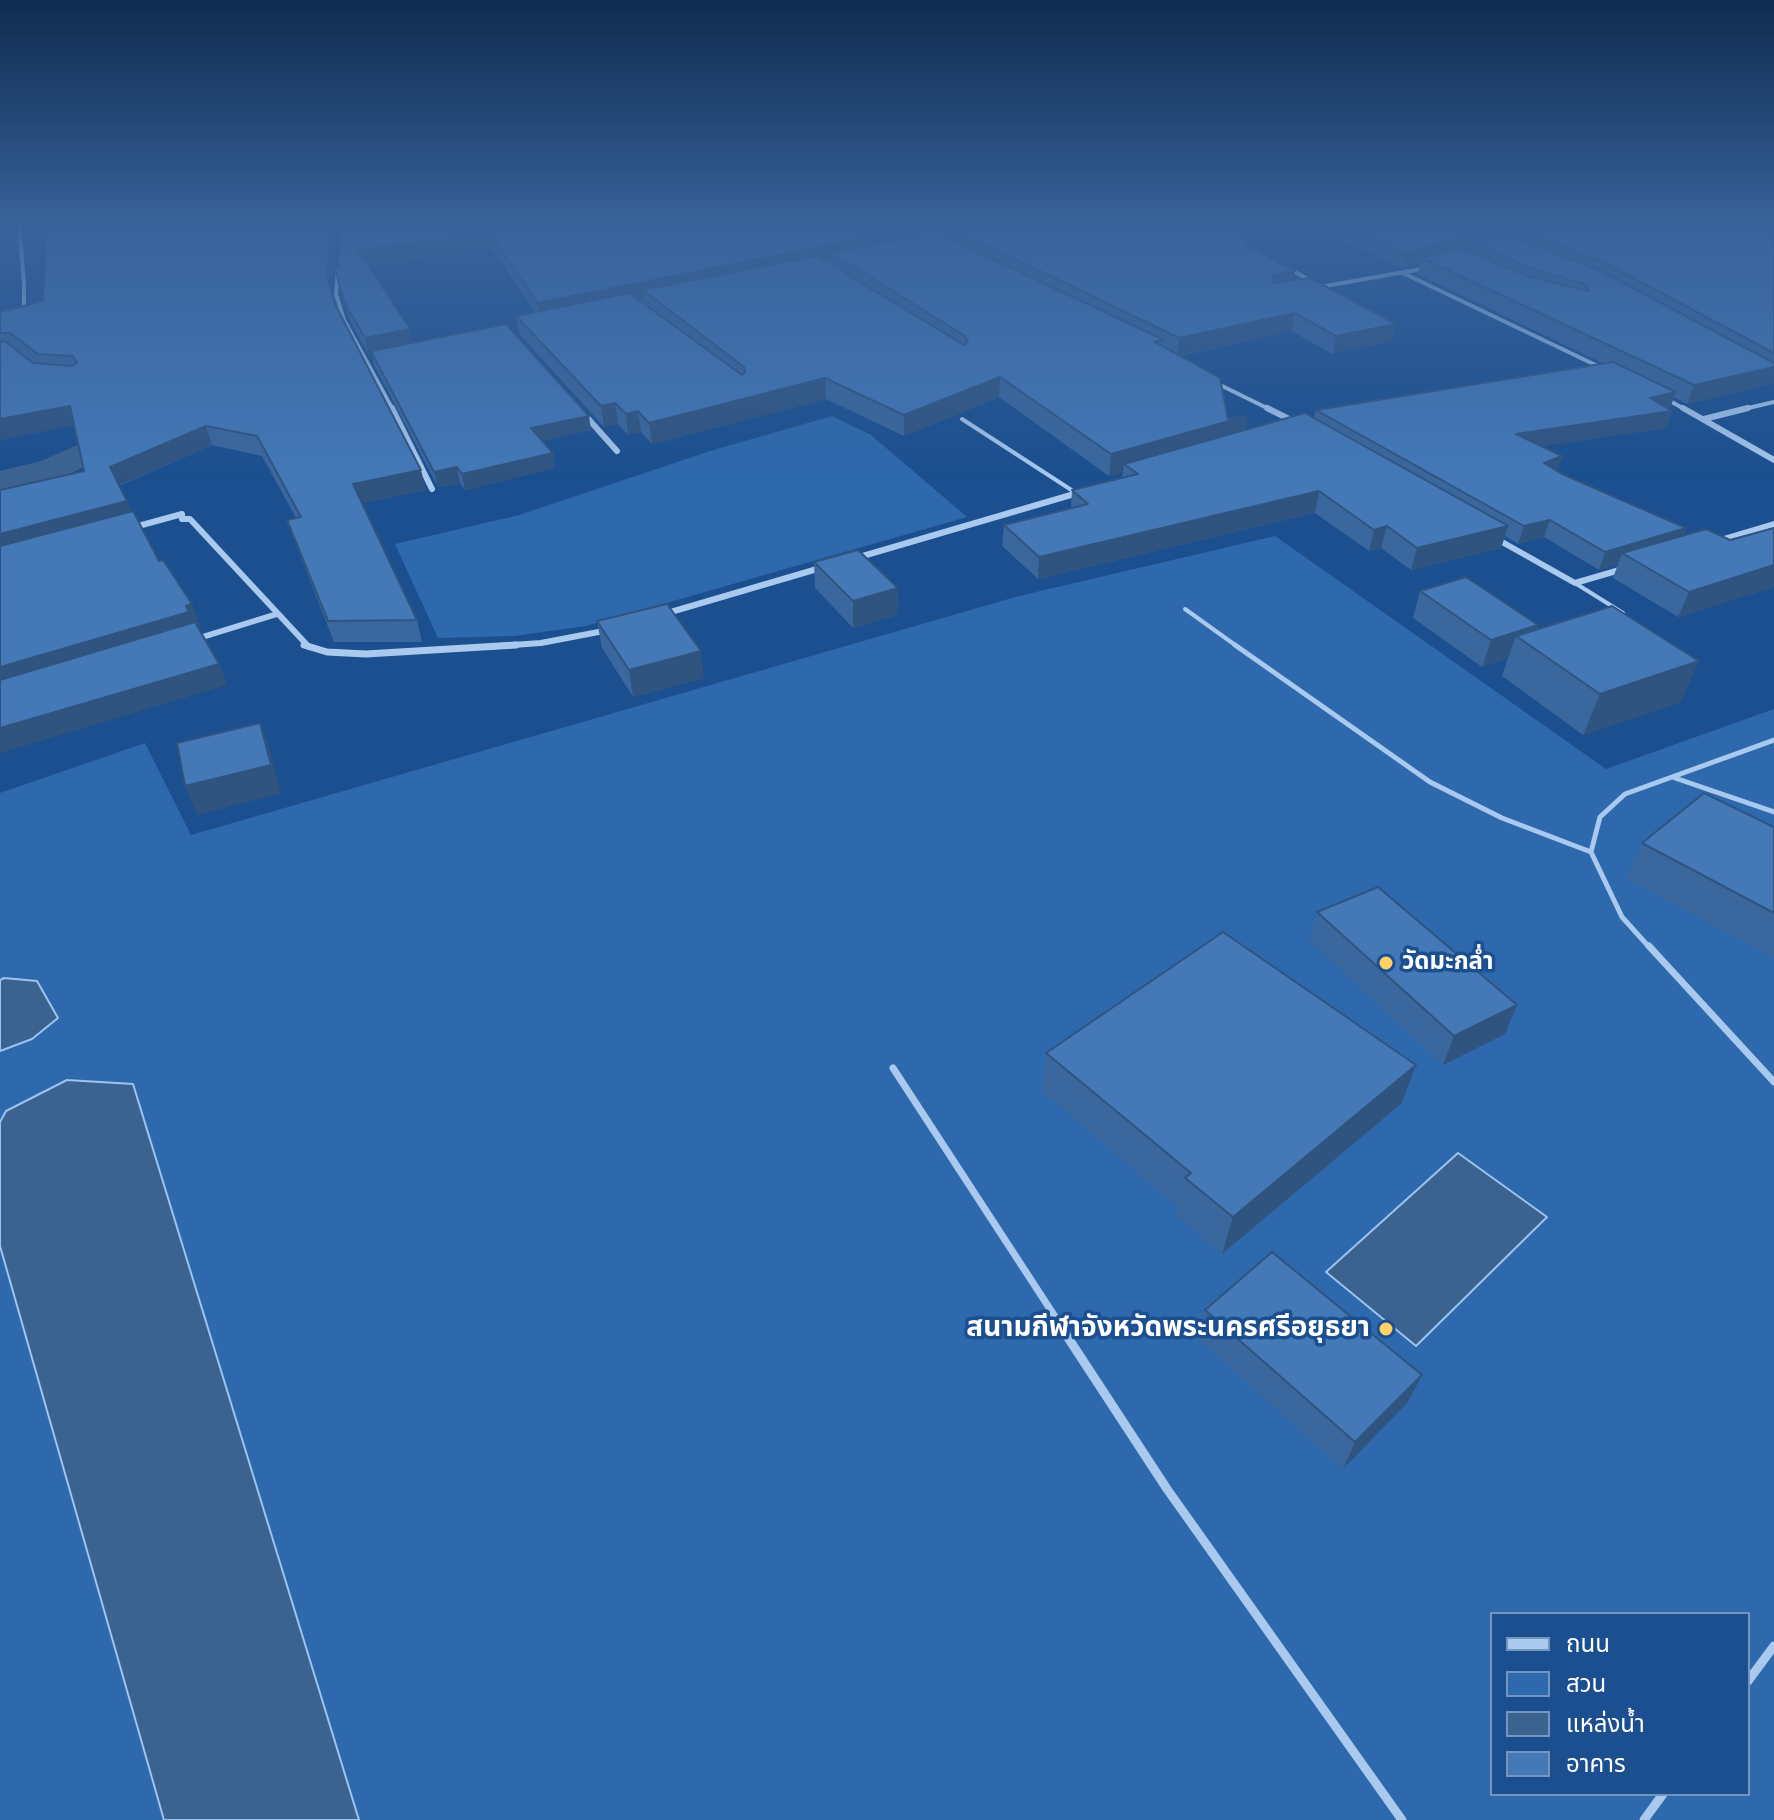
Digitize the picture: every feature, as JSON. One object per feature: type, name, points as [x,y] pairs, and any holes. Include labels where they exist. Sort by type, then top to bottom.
[{"type":"street","points":[[13,317],[24,309]]},
{"type":"street","points":[[341,309],[432,489]]},
{"type":"street","points":[[1478,309],[1606,370]]},
{"type":"street","points":[[369,361],[381,359]]},
{"type":"street","points":[[1207,378],[1304,426],[1289,431]]},
{"type":"street","points":[[1658,394],[1774,460]]},
{"type":"street","points":[[1703,419],[1774,402]]},
{"type":"street","points":[[578,408],[617,451]]},
{"type":"street","points":[[850,560],[1091,489]]},
{"type":"street","points":[[121,530],[182,514],[182,519],[190,519],[304,645],[327,652],[366,654],[565,640],[624,626]]},
{"type":"street","points":[[1711,543],[1774,524]]},
{"type":"street","points":[[1486,533],[1575,583],[1638,565]]},
{"type":"street","points":[[654,617],[835,564]]},
{"type":"street","points":[[190,641],[277,614]]},
{"type":"lane","points":[[962,419],[1076,493]]},
{"type":"lane","points":[[1575,583],[1623,613]]},
{"type":"lane","points":[[1185,609],[1430,782],[1502,818],[1591,852]]},
{"type":"lane","points":[[1774,740],[1625,794],[1600,817],[1591,852],[1622,917],[1774,1082]]},
{"type":"lane","points":[[1673,777],[1774,812]]},
{"type":"lane","points":[[893,1068],[1167,1489],[1402,1820]]},
{"type":"lane","points":[[1750,1678],[1774,1646]]},
{"type":"lane","points":[[1644,1820],[1662,1796]]},
{"type":"green space","points":[[832,416],[871,435],[967,517],[586,626],[514,636],[438,638],[395,544],[519,515],[710,451]]},
{"type":"green space","points":[[1275,536],[1606,769],[1774,709],[1774,1820],[359,1820],[133,1084],[6,1111],[0,1122],[0,1051],[32,1039],[37,982],[0,980],[0,793],[145,743],[191,835],[1019,596]]},
{"type":"green space","points":[[0,1246],[164,1820],[0,1820]]},
{"type":"water","points":[[0,980],[37,981],[58,1018],[32,1039],[0,1051]]},
{"type":"water","points":[[67,1080],[133,1084],[359,1820],[164,1820],[0,1246],[0,1122],[6,1111]]},
{"type":"water","points":[[1458,1153],[1547,1217],[1416,1346],[1326,1272]]},
{"type":"building","points":[[12,309],[338,309],[421,470],[353,484],[417,620],[328,621],[287,520],[301,517],[257,436],[206,426],[110,467],[127,501],[0,534],[0,490],[84,471],[70,406],[0,419],[0,341],[6,342],[33,363],[72,366],[77,363],[73,356],[38,354],[10,333],[0,333],[0,312]]},
{"type":"building","points":[[349,309],[397,309],[410,329],[365,338]]},
{"type":"building","points":[[551,309],[651,309],[742,375],[744,367],[668,309],[904,309],[964,345],[968,341],[965,336],[922,309],[1098,309],[1164,340],[1155,342],[1220,378],[1228,419],[1247,416],[1111,454],[1000,377],[904,415],[825,378],[649,423],[638,411],[626,414],[615,403],[601,406],[516,316]]},
{"type":"building","points":[[1119,309],[1368,309],[1396,324],[1336,336],[1295,313],[1179,338]]},
{"type":"building","points":[[1531,309],[1672,309],[1774,363],[1774,367],[1694,385]]},
{"type":"building","points":[[1691,309],[1774,309],[1774,353]]},
{"type":"building","points":[[506,324],[589,416],[531,428],[553,453],[462,474],[457,467],[434,472],[371,351]]},
{"type":"building","points":[[1613,362],[1676,392],[1650,398],[1672,411],[1516,434],[1562,456],[1544,463],[1562,474],[1686,528],[1605,552],[1550,520],[1524,526],[1316,410]]},
{"type":"building","points":[[1305,413],[1508,526],[1417,548],[1387,526],[1374,530],[1319,491],[1039,557],[1004,525],[1088,504],[1072,490],[1138,474],[1124,464]]},
{"type":"building","points":[[133,511],[159,561],[163,560],[192,604],[186,606],[189,612],[0,667],[0,546]]},
{"type":"building","points":[[1774,528],[1774,565],[1689,592],[1622,553],[1706,529],[1730,540]]},
{"type":"building","points":[[858,550],[898,588],[853,601],[814,562]]},
{"type":"building","points":[[1466,577],[1538,625],[1491,640],[1420,591]]},
{"type":"building","points":[[667,604],[701,651],[629,670],[597,621]]},
{"type":"building","points":[[1612,606],[1699,661],[1600,694],[1516,636]]},
{"type":"building","points":[[195,622],[219,664],[0,728],[0,680]]},
{"type":"building","points":[[260,723],[271,765],[185,786],[177,743]]},
{"type":"building","points":[[1704,793],[1774,827],[1774,913],[1642,843]]},
{"type":"building","points":[[1378,887],[1517,1005],[1454,1036],[1317,912]]},
{"type":"building","points":[[1223,932],[1416,1065],[1233,1217],[1185,1178],[1191,1173],[1046,1053]]},
{"type":"building","points":[[1272,1252],[1422,1375],[1355,1442],[1205,1310]]},
{"type":"waterway","points":[[0,482],[53,469],[145,425]]},
{"type":"place","name":"วัดมะกล่ำ","points":[[1386,963]]},
{"type":"place","name":"สนามกีฬาจังหวัดพระนครศรีอยุธยา","points":[[1386,1329]]}]
